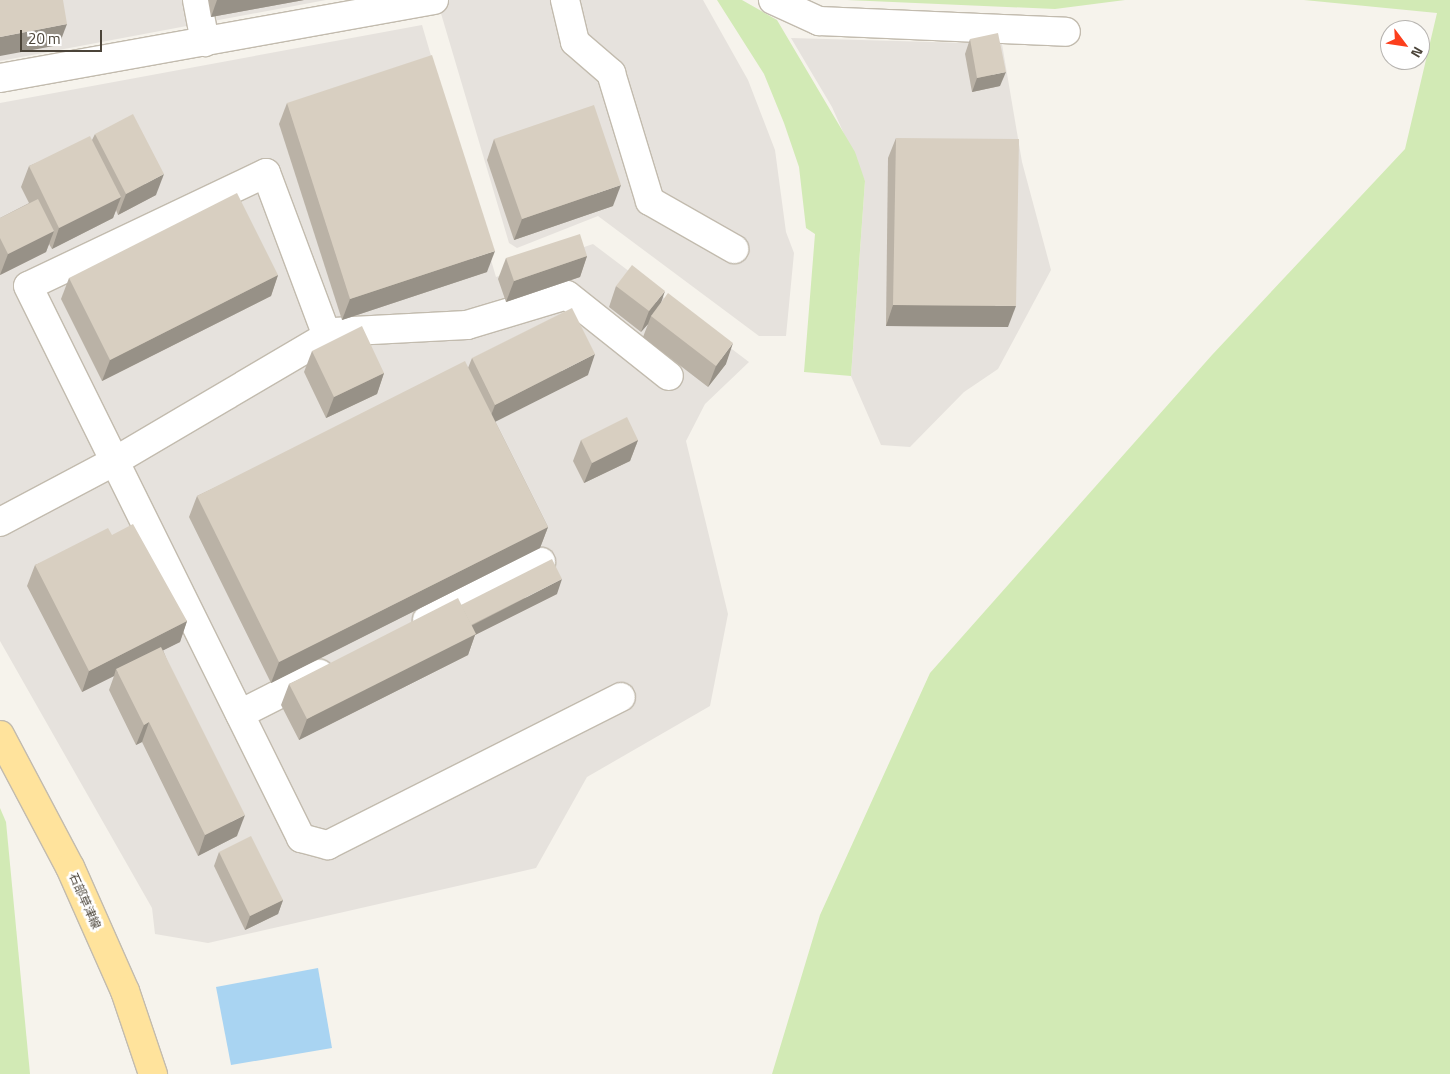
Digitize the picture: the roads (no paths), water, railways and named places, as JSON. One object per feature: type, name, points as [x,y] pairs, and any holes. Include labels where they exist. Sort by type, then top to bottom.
[{"type":"main road","name":"石部草津線","points":[[0,735],[70,867],[125,991],[153,1074]]},
{"type":"street","points":[[197,0],[204,42]]},
{"type":"street","points":[[0,78],[434,0]]},
{"type":"street","points":[[565,0],[575,42],[611,73],[650,201],[734,249]]},
{"type":"street","points":[[773,0],[819,21],[1066,32]]},
{"type":"street","points":[[328,336],[266,173],[28,286],[301,838],[328,845],[621,697]]},
{"type":"street","points":[[0,522],[115,461],[328,336],[467,325],[567,295],[669,376]]},
{"type":"street","points":[[400,634],[541,562]]},
{"type":"street","points":[[240,714],[346,660]]},
{"type":"water","points":[[318,968],[332,1048],[231,1065],[216,987]]}]
